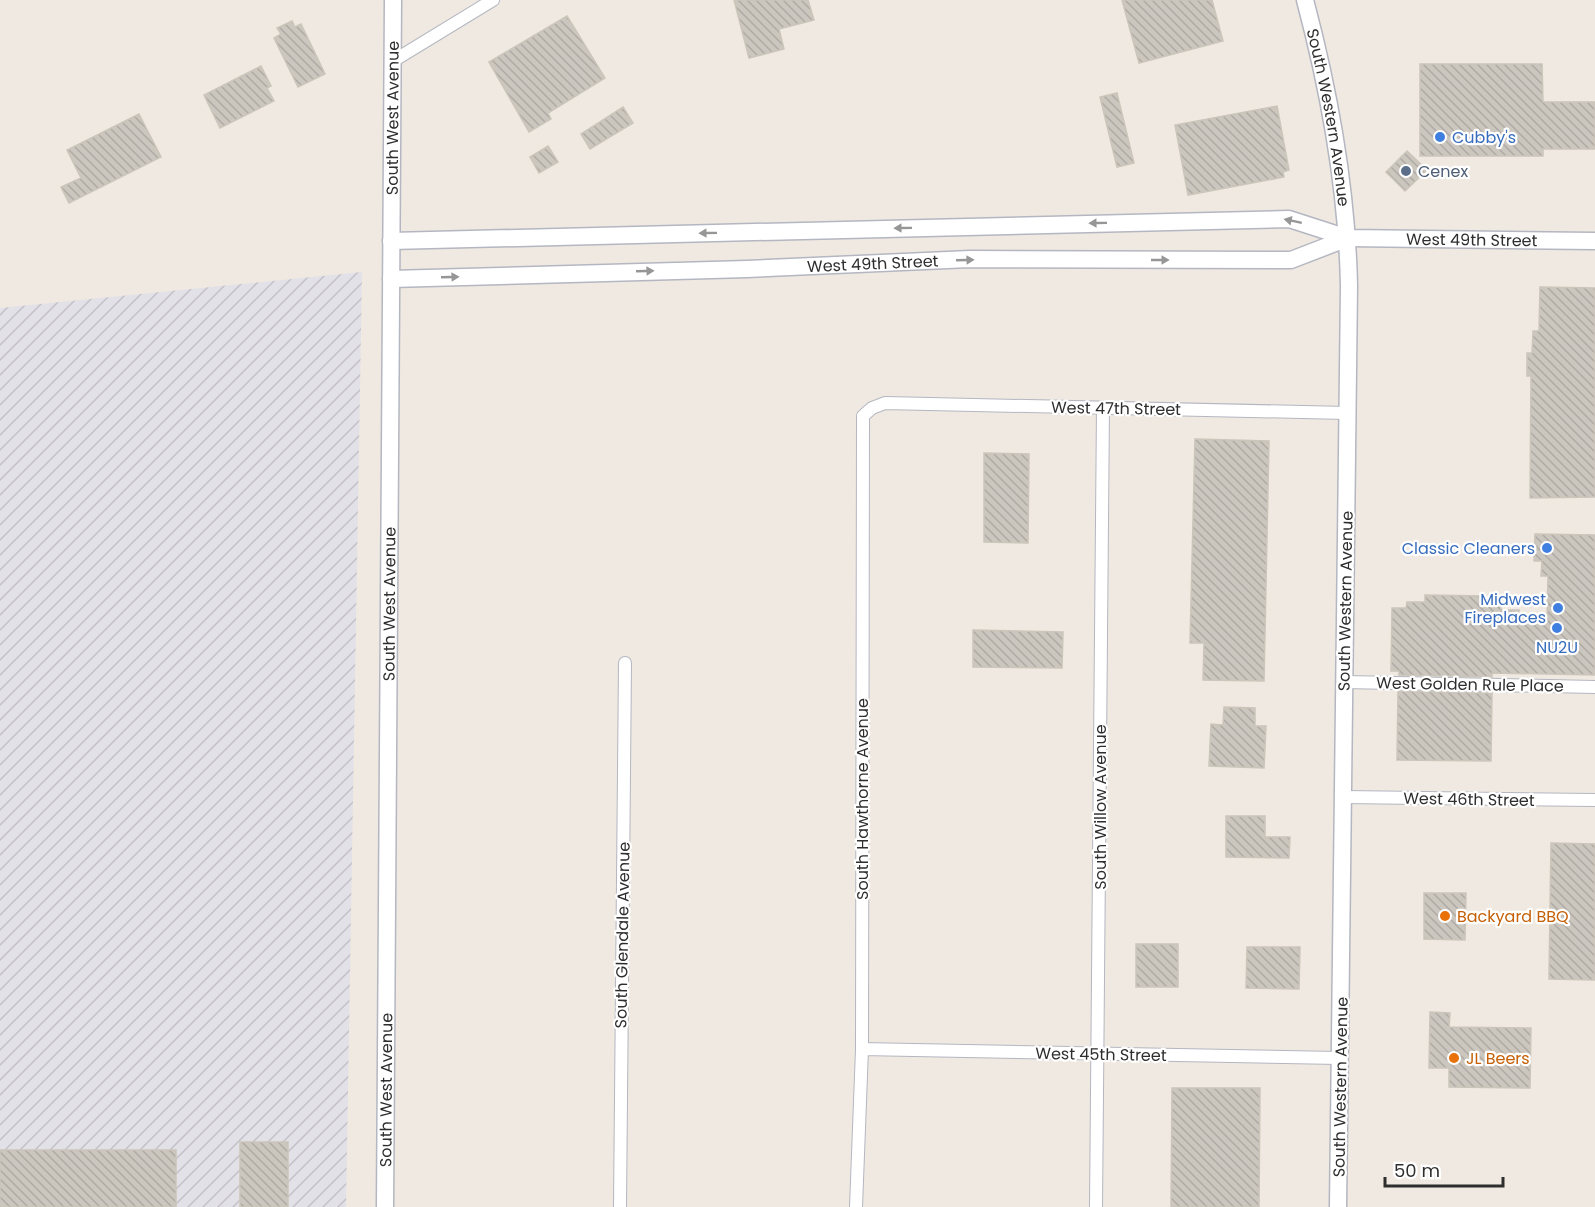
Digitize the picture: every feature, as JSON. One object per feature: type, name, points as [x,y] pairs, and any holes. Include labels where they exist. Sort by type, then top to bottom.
[{"type":"street","name":"South West Avenue","points":[[385,1207],[393,0]]},
{"type":"street","points":[[393,61],[493,0]]},
{"type":"street","name":"South Western Avenue","points":[[1305,0],[1331,108],[1348,238],[1338,1207]]},
{"type":"street","name":"West 49th Street","points":[[391,241],[1289,219],[1348,238],[1595,241]]},
{"type":"street","name":"West 49th Street","points":[[391,279],[747,269],[970,259],[1291,261],[1348,238]]},
{"type":"street","name":"West 47th Street","points":[[885,403],[1347,413]]},
{"type":"street","name":"South Hawthorne Avenue","points":[[856,1207],[862,1049],[863,416],[872,408],[885,403]]},
{"type":"street","name":"South Willow Avenue","points":[[1096,1207],[1103,407]]},
{"type":"street","name":"South Glendale Avenue","points":[[620,1207],[625,663]]},
{"type":"street","name":"West Golden Rule Place","points":[[1344,682],[1595,687]]},
{"type":"street","name":"West 46th Street","points":[[1342,796],[1595,800]]},
{"type":"street","name":"West 45th Street","points":[[862,1049],[1340,1058]]},
{"type":"shaded area","points":[[362,272],[346,1207],[0,1207],[0,308]]},
{"type":"building","points":[[734,0],[808,0],[814,20],[779,29],[784,49],[749,58]]},
{"type":"building","points":[[1122,0],[1212,0],[1223,41],[1139,63]]},
{"type":"building","points":[[567,16],[605,78],[548,113],[551,119],[529,132],[489,62]]},
{"type":"building","points":[[292,21],[295,27],[301,24],[325,74],[298,87],[274,38],[281,34],[277,28]]},
{"type":"building","points":[[1420,64],[1542,64],[1543,102],[1595,102],[1595,149],[1543,149],[1543,156],[1420,156]]},
{"type":"building","points":[[261,66],[271,86],[267,88],[274,101],[220,128],[204,95]]},
{"type":"building","points":[[1117,93],[1134,163],[1117,167],[1100,97]]},
{"type":"building","points":[[1277,106],[1289,170],[1283,172],[1284,177],[1188,195],[1175,125]]},
{"type":"building","points":[[623,107],[633,123],[590,149],[581,134]]},
{"type":"building","points":[[139,114],[161,157],[69,203],[61,187],[81,178],[67,150]]},
{"type":"building","points":[[548,146],[558,162],[539,173],[530,157]]},
{"type":"building","name":"Cenex","points":[[1407,151],[1427,170],[1405,191],[1386,172]]},
{"type":"building","points":[[1540,287],[1595,288],[1595,497],[1530,498],[1531,376],[1527,376],[1527,353],[1532,353],[1533,331],[1539,331]]},
{"type":"building","points":[[1195,439],[1269,441],[1264,681],[1203,680],[1204,643],[1190,643]]},
{"type":"building","points":[[984,453],[1029,454],[1028,543],[984,542]]},
{"type":"building","points":[[1535,534],[1595,535],[1595,675],[1492,673],[1492,677],[1399,675],[1399,671],[1391,671],[1392,608],[1406,608],[1407,602],[1425,602],[1425,595],[1484,596],[1484,604],[1501,604],[1501,610],[1519,610],[1519,618],[1547,619],[1548,576],[1541,576],[1542,561],[1534,561]]},
{"type":"building","points":[[973,630],[1063,632],[1062,668],[973,667]]},
{"type":"building","points":[[1398,691],[1492,693],[1491,761],[1397,760]]},
{"type":"building","points":[[1224,707],[1255,708],[1255,726],[1266,726],[1264,768],[1209,766],[1211,724],[1223,725]]},
{"type":"building","points":[[1226,816],[1265,816],[1265,837],[1290,837],[1289,858],[1226,857]]},
{"type":"building","points":[[1551,843],[1595,844],[1595,980],[1549,979]]},
{"type":"building","name":"Backyard BBQ","points":[[1424,893],[1466,893],[1465,940],[1424,939]]},
{"type":"building","points":[[1136,944],[1178,944],[1178,987],[1136,987]]},
{"type":"building","points":[[1247,947],[1300,947],[1299,989],[1246,988]]},
{"type":"building","points":[[1430,1012],[1450,1013],[1449,1027],[1531,1028],[1530,1088],[1449,1087],[1449,1068],[1429,1068]]},
{"type":"building","points":[[1172,1088],[1260,1088],[1259,1207],[1171,1207]]},
{"type":"building","points":[[240,1142],[288,1142],[288,1207],[240,1207]]},
{"type":"building","points":[[0,1150],[176,1150],[176,1207],[0,1207]]},
{"type":"place","name":"Cubby's","points":[[1440,137]]},
{"type":"place","name":"Cenex","points":[[1406,171]]},
{"type":"place","name":"Classic Cleaners","points":[[1547,548]]},
{"type":"place","name":"Midwest Fireplaces","points":[[1558,608]]},
{"type":"place","name":"NU2U","points":[[1557,628]]},
{"type":"place","name":"Backyard BBQ","points":[[1445,916]]},
{"type":"place","name":"JL Beers","points":[[1454,1058]]}]
